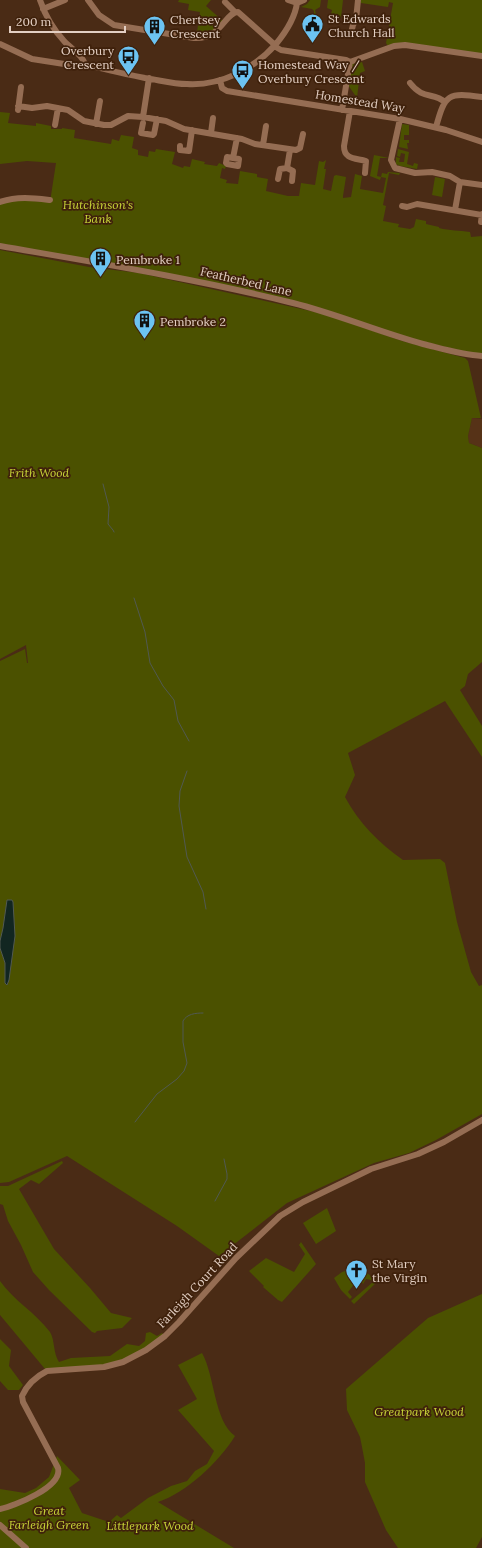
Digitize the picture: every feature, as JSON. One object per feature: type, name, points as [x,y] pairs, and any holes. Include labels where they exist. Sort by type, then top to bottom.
[{"type":"street","points":[[40,0],[43,9],[58,35],[83,58],[85,64]]},
{"type":"street","points":[[43,9],[65,0]]},
{"type":"street","points":[[88,0],[98,15],[114,25],[194,38],[205,38],[214,33],[235,12]]},
{"type":"street","points":[[288,0],[296,3],[304,0]]},
{"type":"street","points":[[352,33],[352,25],[356,20],[358,0]]},
{"type":"street","points":[[225,2],[235,12],[241,14],[274,46],[281,50],[348,60],[350,62],[377,54],[394,46],[407,44],[482,56]]},
{"type":"street","points":[[2,47],[32,59],[77,66],[85,64],[116,72],[188,84],[220,80],[238,74],[253,65],[274,46],[289,26],[296,9],[296,3]]},
{"type":"street","points":[[342,110],[350,62]]},
{"type":"street","points":[[149,78],[141,133],[153,135],[156,119]]},
{"type":"street","name":"Homestead Way","points":[[220,80],[223,89],[232,92],[400,119],[436,127],[482,142]]},
{"type":"street","points":[[410,83],[419,93],[440,98],[445,102]]},
{"type":"street","points":[[21,88],[18,108],[45,106],[58,108],[72,111],[83,121],[96,124],[110,125],[128,116],[143,120],[156,119],[169,122],[181,128],[237,138],[290,150],[300,149],[303,134]]},
{"type":"street","points":[[436,127],[441,108],[451,96],[458,94],[482,97]]},
{"type":"street","points":[[96,124],[100,101]]},
{"type":"street","points":[[55,125],[58,108]]},
{"type":"street","points":[[350,111],[344,152],[350,158],[366,162],[365,173]]},
{"type":"street","points":[[211,133],[213,118]]},
{"type":"street","points":[[400,119],[392,160],[394,168],[415,173],[429,172],[447,176],[460,182],[482,185]]},
{"type":"street","points":[[263,145],[266,126]]},
{"type":"street","points":[[180,146],[180,150],[189,151],[192,130]]},
{"type":"street","points":[[233,158],[237,138]]},
{"type":"street","points":[[287,168],[290,150]]},
{"type":"street","points":[[278,179],[280,169],[287,168],[293,171],[292,181]]},
{"type":"street","points":[[455,210],[460,182]]},
{"type":"street","points":[[0,202],[27,198],[50,200]]},
{"type":"street","points":[[402,206],[407,207],[417,204],[482,214],[480,222]]},
{"type":"street","name":"Featherbed Lane","points":[[0,246],[144,270],[242,291],[325,312],[382,332],[450,352],[468,356],[482,356]]},
{"type":"street","name":"Farleigh Court Road","points":[[0,1509],[16,1505],[39,1493],[58,1477],[58,1468],[23,1402],[22,1396],[26,1388],[39,1375],[47,1371],[104,1367],[123,1362],[146,1350],[165,1336],[179,1322],[236,1258],[280,1216],[303,1202],[371,1169],[418,1154],[444,1142],[482,1120]]},
{"type":"street","points":[[0,1525],[26,1548]]},
{"type":"shaded area","points":[[472,418],[482,419],[482,448],[469,443],[468,436]]},
{"type":"green space","points":[[179,0],[211,0],[206,6],[223,21],[212,33],[210,30],[197,34],[197,37],[191,35],[192,31],[197,32],[200,12],[188,10],[189,4],[178,2]]},
{"type":"green space","points":[[310,0],[321,0],[320,7],[315,10],[319,29],[315,29],[316,26],[311,28],[314,21],[314,11],[312,9],[301,7],[307,4]]},
{"type":"green space","points":[[328,0],[343,0],[341,18],[330,17],[332,10],[327,8]]},
{"type":"green space","points":[[360,0],[482,0],[482,54],[388,46],[386,43],[393,3],[389,2],[388,7],[361,3]]},
{"type":"green space","points":[[362,62],[365,71],[360,73],[357,98],[348,85],[351,64]]},
{"type":"green space","name":"Hutchinson's Bank","points":[[0,112],[10,113],[8,123],[36,126],[36,123],[51,126],[51,129],[62,128],[75,130],[74,138],[111,144],[112,139],[119,141],[121,135],[134,137],[132,148],[138,150],[138,155],[148,157],[149,151],[155,152],[156,149],[175,152],[172,164],[183,168],[184,166],[190,167],[192,159],[205,162],[204,164],[217,166],[219,163],[226,166],[225,169],[222,168],[220,178],[227,180],[226,183],[238,184],[240,171],[257,174],[257,177],[268,179],[266,191],[288,196],[299,196],[301,183],[315,185],[319,161],[323,162],[326,160],[323,189],[331,191],[334,176],[346,177],[343,198],[351,197],[355,174],[362,176],[360,189],[383,193],[386,178],[381,177],[382,173],[387,174],[388,172],[400,173],[399,175],[389,173],[383,205],[386,206],[383,221],[399,224],[398,227],[410,229],[414,227],[416,219],[426,221],[426,224],[447,230],[470,232],[471,237],[482,236],[482,354],[470,353],[401,336],[326,310],[0,244],[0,204],[16,200],[50,202],[56,163],[27,161],[0,164]]},
{"type":"green space","points":[[402,124],[409,125],[409,135],[404,135],[404,140],[409,140],[409,143],[407,143],[408,149],[399,147]]},
{"type":"green space","points":[[398,149],[409,152],[407,164],[413,166],[414,163],[418,164],[417,169],[396,164],[396,157],[400,158],[399,162],[404,162],[405,154],[401,153],[400,157],[397,156]]},
{"type":"green space","points":[[374,155],[389,158],[380,158],[377,176],[381,177],[380,180],[370,176]]},
{"type":"green space","points":[[435,177],[445,179],[442,197],[432,195]]},
{"type":"green space","name":"Frith Wood","points":[[0,250],[89,267],[139,273],[324,314],[402,341],[465,358],[468,361],[481,418],[472,418],[468,436],[469,443],[482,448],[482,662],[468,674],[465,686],[460,690],[482,726],[482,757],[445,701],[348,753],[355,775],[345,797],[370,832],[403,860],[440,859],[445,863],[457,922],[471,972],[479,986],[482,985],[482,1114],[436,1140],[409,1153],[374,1163],[287,1203],[219,1256],[177,1226],[67,1156],[9,1182],[0,1183],[0,661],[25,649],[28,663],[26,645],[0,659]]},
{"type":"green space","points":[[62,1161],[63,1163],[39,1184],[31,1180],[19,1189],[54,1249],[111,1313],[132,1318],[122,1328],[97,1331],[95,1333],[92,1332],[49,1290],[33,1272],[8,1221],[3,1205],[0,1204],[0,1186],[8,1186]]},
{"type":"green space","points":[[327,1208],[336,1231],[316,1244],[303,1223]]},
{"type":"green space","points":[[301,1242],[316,1264],[282,1302],[263,1287],[264,1286],[249,1271],[266,1258],[294,1272],[305,1254],[299,1245]]},
{"type":"green space","points":[[355,1268],[364,1271],[378,1281],[354,1304],[351,1301],[373,1282],[366,1279],[363,1284],[360,1280],[356,1282],[348,1292],[352,1297],[350,1299],[341,1290],[334,1278],[342,1272]]},
{"type":"green space","points":[[0,1281],[12,1295],[38,1318],[50,1332],[59,1362],[71,1358],[110,1356],[127,1344],[139,1346],[145,1341],[146,1333],[150,1332],[157,1336],[162,1333],[164,1335],[134,1354],[110,1364],[87,1368],[45,1369],[0,1315]]},
{"type":"green space","name":"Greatpark Wood","points":[[482,1294],[482,1537],[476,1548],[398,1548],[386,1530],[365,1482],[365,1463],[360,1437],[347,1410],[346,1389],[428,1318]]},
{"type":"green space","points":[[0,1339],[11,1350],[9,1366],[23,1385],[19,1390],[8,1390],[0,1381]]},
{"type":"green space","points":[[202,1353],[210,1374],[223,1420],[228,1429],[235,1436],[220,1456],[201,1475],[180,1492],[158,1502],[234,1548],[0,1548],[0,1489],[25,1493],[36,1488],[49,1477],[57,1456],[80,1480],[69,1488],[82,1513],[109,1522],[117,1515],[121,1518],[148,1498],[171,1486],[187,1481],[195,1471],[207,1464],[214,1451],[178,1410],[197,1399],[178,1365]]},
{"type":"water","points":[[7,900],[12,900],[13,902],[15,936],[7,985],[5,983],[5,963],[0,948],[0,941]]},
{"type":"waterway","points":[[103,484],[109,507],[108,524],[114,532]]},
{"type":"waterway","points":[[134,598],[145,632],[150,663],[163,686],[174,700],[178,721],[189,741]]},
{"type":"waterway","points":[[187,771],[180,791],[179,806],[187,857],[203,892],[206,909]]},
{"type":"waterway","points":[[135,1122],[157,1094],[177,1079],[184,1071],[187,1063],[183,1042],[183,1021],[192,1014],[203,1013]]},
{"type":"waterway","points":[[215,1201],[227,1179],[224,1159]]},
{"type":"place","name":"St Edwards Church Hall","points":[[312,44]]},
{"type":"place","name":"Chertsey Crescent","points":[[155,46]]},
{"type":"place","name":"Overbury Crescent","points":[[129,76]]},
{"type":"place","name":"Homestead Way / Overbury Crescent","points":[[242,90]]},
{"type":"place","name":"Pembroke 1","points":[[100,278]]},
{"type":"place","name":"Pembroke 2","points":[[144,340]]},
{"type":"place","name":"St Mary the Virgin","points":[[357,1290]]},
{"type":"park label","name":"Great Farleigh Green","points":[[49,1517]]},
{"type":"park label","name":"Littlepark Wood","points":[[150,1525]]}]
